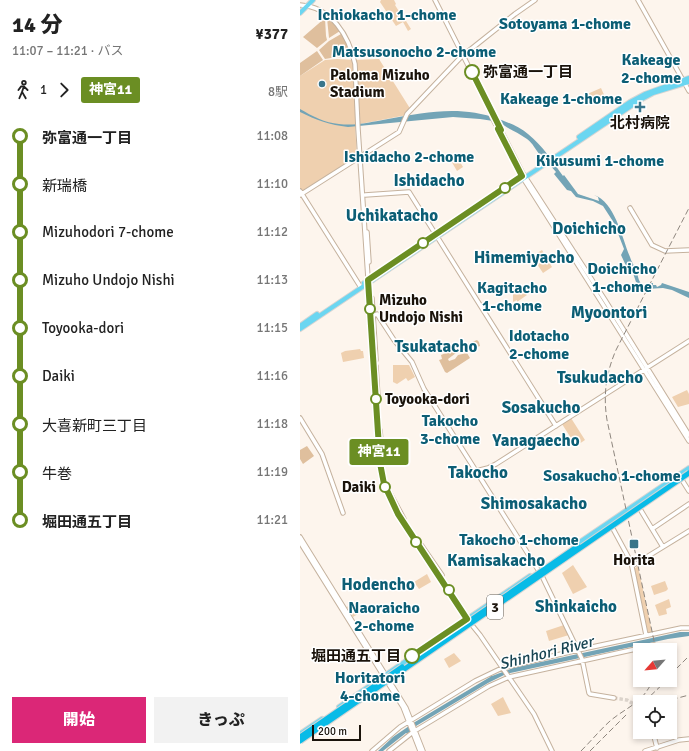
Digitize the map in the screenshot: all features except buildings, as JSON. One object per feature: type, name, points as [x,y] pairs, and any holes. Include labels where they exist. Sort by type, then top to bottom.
[{"type":"highway","name":"3","points":[[300,735],[689,472]]},
{"type":"highway","name":"3","points":[[300,742],[689,472]]},
{"type":"highway","points":[[495,603],[554,564]]},
{"type":"highway","points":[[366,695],[424,654]]},
{"type":"main road","points":[[300,12],[309,3]]},
{"type":"main road","points":[[300,329],[639,97],[651,91],[685,82],[689,78]]},
{"type":"main road","points":[[300,326],[369,281]]},
{"type":"main road","points":[[300,742],[613,528],[682,480],[689,472]]},
{"type":"main road","points":[[300,735],[538,570],[689,472]]},
{"type":"street","points":[[433,0],[496,125],[524,176],[689,435]]},
{"type":"street","points":[[360,286],[301,193],[396,135],[402,129],[407,115],[462,56],[535,0]]},
{"type":"street","points":[[638,0],[689,91]]},
{"type":"street","points":[[300,4],[309,3],[334,18],[345,30],[351,42],[356,60],[359,80],[358,122],[371,317],[383,471],[385,480],[400,513],[468,618],[534,714],[552,751]]},
{"type":"street","points":[[492,116],[501,130],[524,176],[646,369],[689,441]]},
{"type":"street","points":[[361,157],[365,195],[369,281]]},
{"type":"street","points":[[365,195],[409,192],[556,426]]},
{"type":"street","points":[[630,208],[652,245],[667,251],[689,250]]},
{"type":"street","points":[[371,317],[377,314],[394,340],[412,362],[424,389],[542,576],[578,650],[582,660],[589,693],[614,698]]},
{"type":"street","points":[[476,471],[488,468],[689,341]]},
{"type":"street","points":[[300,418],[322,454],[343,513]]},
{"type":"street","points":[[682,480],[689,491]]},
{"type":"street","points":[[652,529],[689,504]]},
{"type":"street","points":[[640,509],[663,547]]},
{"type":"street","points":[[610,522],[630,559],[646,635]]},
{"type":"street","points":[[632,566],[689,531]]},
{"type":"street","points":[[300,537],[384,676]]},
{"type":"street","points":[[300,542],[384,676],[406,708],[423,751]]},
{"type":"street","points":[[372,751],[394,731],[411,722],[475,681],[503,668],[646,635],[681,628],[689,628]]},
{"type":"street","points":[[389,751],[414,730],[489,686],[508,677],[633,649]]},
{"type":"street","points":[[414,730],[420,751]]},
{"type":"street","points":[[655,739],[657,748]]},
{"type":"street","points":[[645,751],[689,740]]},
{"type":"street","points":[[653,751],[657,748]]},
{"type":"shaded area","points":[[381,0],[394,0],[395,5],[411,29],[408,31],[403,22],[396,26],[380,2]]},
{"type":"shaded area","points":[[325,18],[327,40],[317,48],[303,37]]},
{"type":"shaded area","points":[[327,18],[340,31],[329,38]]},
{"type":"shaded area","points":[[341,34],[347,44],[351,58],[337,57],[325,59],[319,50],[329,41]]},
{"type":"shaded area","points":[[317,51],[323,60],[300,76],[300,63]]},
{"type":"shaded area","points":[[379,59],[411,110],[407,115],[355,125],[357,157],[302,191],[300,189],[300,76],[325,60]]},
{"type":"shaded area","points":[[601,88],[605,97],[590,104],[585,95]]},
{"type":"shaded area","points":[[456,155],[463,167],[457,171],[450,159]]},
{"type":"shaded area","points":[[542,250],[552,267],[543,273],[533,258],[534,255]]},
{"type":"shaded area","points":[[518,288],[523,289],[527,295],[517,302],[517,300],[513,302],[513,294]]},
{"type":"shaded area","points":[[477,340],[480,346],[468,351],[463,347],[456,350],[456,353],[448,359],[449,361],[455,359],[458,355],[467,353],[470,358],[447,373],[445,372],[439,360],[442,359],[441,355]]},
{"type":"shaded area","points":[[360,349],[363,351],[364,358],[343,362],[341,353]]},
{"type":"shaded area","points":[[393,365],[409,365],[415,377],[408,381],[406,378],[397,384],[393,382]]},
{"type":"shaded area","points":[[687,390],[689,394],[689,404],[678,407],[672,397]]},
{"type":"shaded area","points":[[571,418],[585,440],[576,446],[562,424]]},
{"type":"shaded area","points":[[307,446],[314,456],[303,464],[300,459],[300,450]]},
{"type":"shaded area","points":[[573,565],[587,587],[573,594],[562,573]]},
{"type":"shaded area","points":[[638,566],[652,632],[649,633],[634,569]]},
{"type":"shaded area","points":[[427,574],[431,582],[419,589],[414,582]]},
{"type":"shaded area","points":[[665,581],[668,589],[654,595],[651,586]]},
{"type":"shaded area","points":[[669,599],[671,607],[666,609],[667,614],[659,616],[655,605]]},
{"type":"shaded area","points":[[355,602],[361,612],[353,617],[347,607]]},
{"type":"shaded area","points":[[564,625],[569,635],[549,641],[546,631]]},
{"type":"shaded area","points":[[454,653],[461,661],[449,668],[444,659]]},
{"type":"shaded area","points":[[503,697],[511,713],[498,716],[491,704]]},
{"type":"water","points":[[300,109],[324,121],[345,124],[364,123],[430,112],[457,111],[485,115],[514,125],[525,132],[538,144],[578,194],[599,201],[598,197],[607,205],[613,213],[640,281],[644,286],[645,284],[653,283],[653,285],[656,285],[657,287],[662,283],[689,292],[689,298],[672,290],[663,288],[646,289],[636,282],[631,267],[628,270],[621,255],[624,249],[614,223],[603,206],[593,201],[576,197],[571,191],[567,190],[554,174],[556,172],[539,154],[533,145],[520,134],[506,127],[500,122],[453,117],[348,127],[317,120],[300,112]]},
{"type":"water","points":[[680,632],[689,632],[689,636],[649,643],[633,643],[633,647],[506,674],[488,683],[416,726],[408,734],[406,733],[383,751],[378,751],[393,737],[415,722],[491,675],[492,676],[513,668]]},
{"type":"tunnel","points":[[614,698],[627,700],[633,704]]},
{"type":"railway","points":[[655,643],[607,420],[605,393],[610,367],[616,350],[689,208]]},
{"type":"railway","points":[[677,668],[689,656]]},
{"type":"railway","points":[[581,751],[610,721],[639,700],[650,687]]},
{"type":"railway","points":[[651,695],[660,687]]},
{"type":"railway","points":[[677,698],[689,695]]},
{"type":"railway","points":[[590,751],[627,714]]},
{"type":"bus line","name":"神宮11","points":[[412,656],[467,619],[398,514],[392,504],[384,484],[380,463],[368,280],[522,176],[498,129],[501,130],[472,72]]},
{"type":"place","name":"弥富通一丁目","points":[[472,72]]},
{"type":"place","name":"Paloma Mizuho Stadium","points":[[322,84]]},
{"type":"place","name":"北村病院","points":[[640,107]]},
{"type":"place","name":"Mizuho Undojo Nishi","points":[[370,309]]},
{"type":"place","name":"Toyooka-dori","points":[[376,399]]},
{"type":"place","name":"Daiki","points":[[385,487]]},
{"type":"place","name":"Horita","points":[[634,544]]},
{"type":"place","name":"堀田通五丁目","points":[[412,656]]},
{"type":"district","name":"Ichiokacho 1-chome","points":[[387,14]]},
{"type":"district","name":"Sotoyama 1-chome","points":[[565,23]]},
{"type":"district","name":"Matsusonocho 2-chome","points":[[414,51]]},
{"type":"district","name":"Kakeage 2-chome","points":[[651,68]]},
{"type":"district","name":"Kakeage 1-chome","points":[[561,98]]},
{"type":"district","name":"Ishidacho 2-chome","points":[[409,156]]},
{"type":"district","name":"Kikusumi 1-chome","points":[[600,160]]},
{"type":"district","name":"Ishidacho","points":[[429,180]]},
{"type":"district","name":"Uchikatacho","points":[[392,215]]},
{"type":"district","name":"Doichicho","points":[[589,228]]},
{"type":"district","name":"Himemiyacho","points":[[524,257]]},
{"type":"district","name":"Doichicho 1-chome","points":[[622,277]]},
{"type":"district","name":"Kagitacho 1-chome","points":[[512,296]]},
{"type":"district","name":"Myoontori","points":[[609,312]]},
{"type":"district","name":"Idotacho 2-chome","points":[[539,344]]},
{"type":"district","name":"Tsukatacho","points":[[436,346]]},
{"type":"district","name":"Tsukudacho","points":[[600,377]]},
{"type":"district","name":"Sosakucho","points":[[541,407]]},
{"type":"district","name":"Takocho 3-chome","points":[[450,429]]},
{"type":"district","name":"Yanagaecho","points":[[536,440]]},
{"type":"district","name":"Takocho","points":[[478,472]]},
{"type":"district","name":"Sosakucho 1-chome","points":[[612,475]]},
{"type":"district","name":"Shimosakacho","points":[[534,503]]},
{"type":"district","name":"Takocho 1-chome","points":[[519,539]]},
{"type":"district","name":"Kamisakacho","points":[[496,560]]},
{"type":"district","name":"Hodencho","points":[[378,584]]},
{"type":"district","name":"Shinkaicho","points":[[576,606]]},
{"type":"district","name":"Naoraicho 2-chome","points":[[384,616]]},
{"type":"district","name":"Horitatori 4-chome","points":[[370,686]]},
{"type":"water label","name":"Shinhori River","points":[[546,652]]}]
